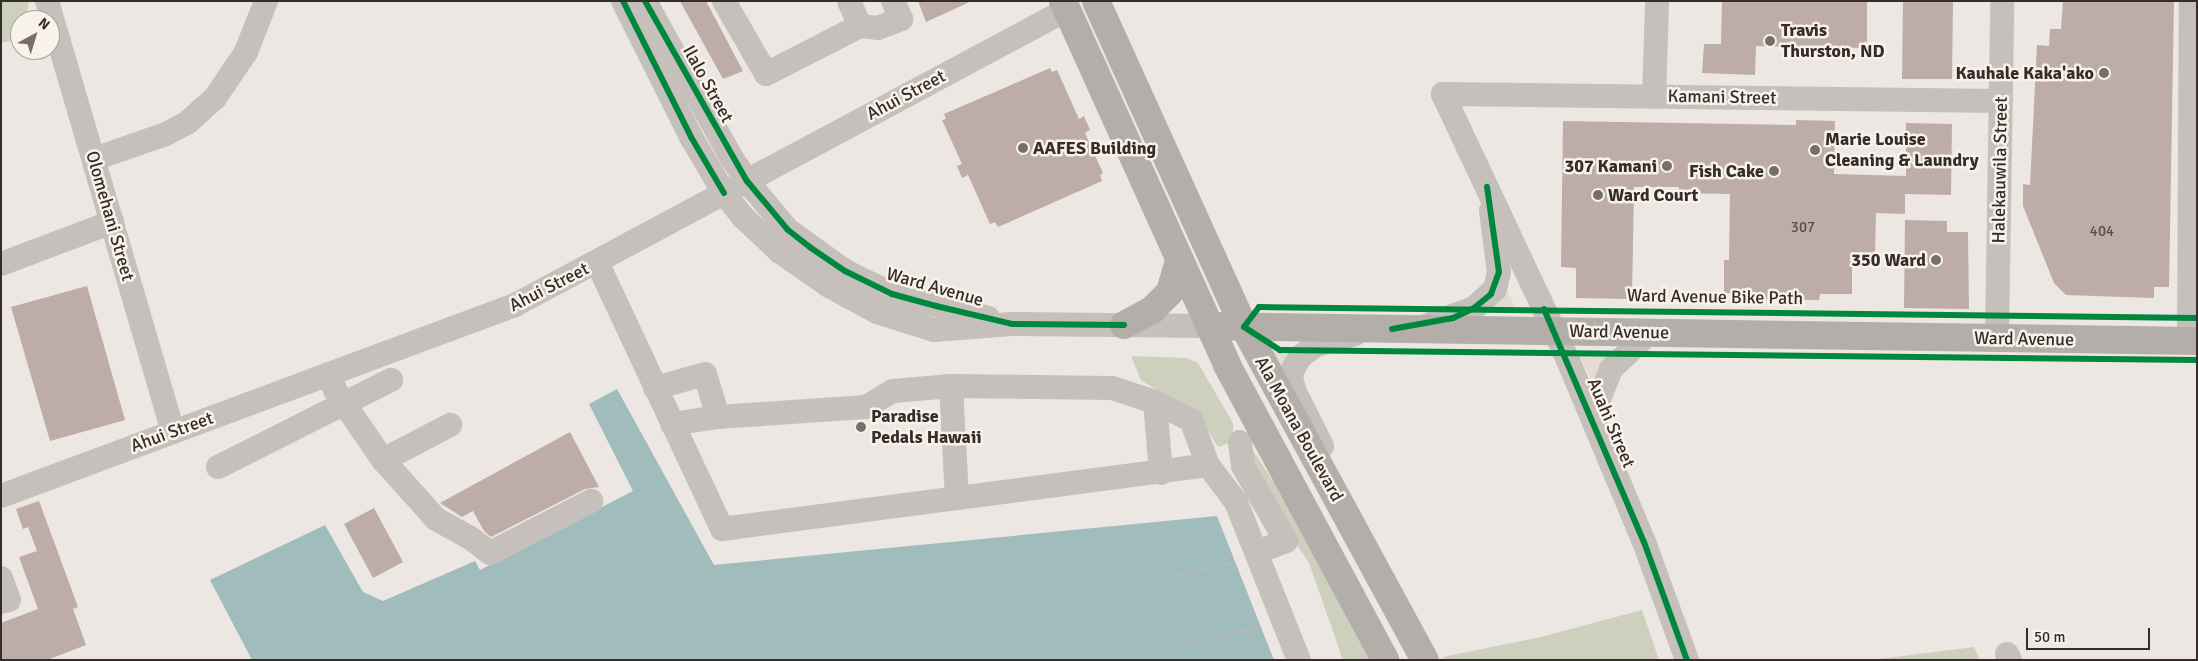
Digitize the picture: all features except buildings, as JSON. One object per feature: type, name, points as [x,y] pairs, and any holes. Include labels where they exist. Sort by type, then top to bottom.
[{"type":"main road","name":"Ala Moana Boulevard","points":[[1096,1],[1244,327],[1425,660]]},
{"type":"main road","name":"Ala Moana Boulevard","points":[[1064,5],[1209,326],[1386,660]]},
{"type":"main road","points":[[1124,325],[1152,310],[1170,292],[1179,261]]},
{"type":"main road","name":"Ward Avenue","points":[[1209,326],[2193,341]]},
{"type":"street","name":"Olomehani Street","points":[[48,1],[61,55],[94,159],[172,432]]},
{"type":"street","points":[[94,159],[166,134],[187,123],[215,98],[246,52],[266,1]]},
{"type":"street","name":"Ilalo Street","points":[[623,1],[691,137],[724,193]]},
{"type":"street","name":"Ilalo Street","points":[[645,1],[746,181]]},
{"type":"street","points":[[724,1],[766,74],[860,26],[878,28],[901,19],[893,1]]},
{"type":"street","points":[[849,1],[860,26]]},
{"type":"street","points":[[1654,97],[1657,1]]},
{"type":"street","name":"Halekauwila Street","points":[[1998,338],[2002,1]]},
{"type":"street","points":[[2191,1],[2193,341]]},
{"type":"street","name":"Ahui Street","points":[[1,496],[500,311],[597,262],[1064,5]]},
{"type":"street","name":"Kamani Street","points":[[1443,94],[2001,101]]},
{"type":"street","name":"Auahi Street","points":[[1443,94],[1555,331],[1664,591],[1687,660]]},
{"type":"street","name":"Ward Avenue","points":[[746,181],[788,230],[845,271],[892,294],[1012,324]]},
{"type":"street","points":[[1378,574],[1291,378],[1298,360],[1316,345],[1342,336],[1453,318],[1474,308],[1491,294],[1499,272],[1487,188]]},
{"type":"street","name":"Ward Avenue","points":[[724,193],[743,217],[780,252],[829,286],[876,312],[934,330],[1012,324],[1209,326]]},
{"type":"street","points":[[1,264],[112,222]]},
{"type":"street","points":[[597,262],[722,529],[1161,473],[1208,465]]},
{"type":"street","points":[[1596,427],[1597,404],[1611,369],[1649,333]]},
{"type":"street","points":[[329,374],[383,460],[436,519],[469,537],[490,553],[591,501]]},
{"type":"street","points":[[655,388],[705,374],[718,417]]},
{"type":"street","points":[[218,466],[391,380]]},
{"type":"street","points":[[672,424],[718,417],[866,407],[893,391],[951,386],[1112,388],[1155,402],[1190,420],[1208,465],[1236,502],[1299,660]]},
{"type":"street","points":[[951,386],[957,498]]},
{"type":"street","points":[[1155,402],[1161,473]]},
{"type":"street","points":[[383,460],[450,425]]},
{"type":"street","points":[[1240,442],[1242,466],[1286,541],[1257,552]]},
{"type":"street","points":[[1,578],[9,600],[1,602]]},
{"type":"path","points":[[1161,579],[1235,562]]},
{"type":"path","points":[[1187,644],[1261,627]]},
{"type":"green space","points":[[1,1],[29,1],[28,10],[10,10],[10,41],[1,43]]},
{"type":"green space","points":[[1131,356],[1186,358],[1198,363],[1233,423],[1233,431],[1227,444],[1218,447],[1201,419],[1141,380]]},
{"type":"green space","points":[[1252,449],[1279,490],[1369,660],[1343,660],[1309,563],[1256,482]]},
{"type":"green space","points":[[1642,610],[1659,660],[1445,660],[1443,657],[1541,637]]},
{"type":"green space","points":[[1974,647],[1980,660],[1871,660]]},
{"type":"shaded area","points":[[1503,281],[1515,307],[1488,306]]},
{"type":"shaded area","points":[[1303,346],[1286,377],[1270,347]]},
{"type":"shaded area","points":[[1580,356],[1614,356],[1596,389],[1582,361]]},
{"type":"water","points":[[617,389],[714,565],[1217,516],[1274,660],[252,660],[210,580],[325,525],[363,592],[383,601],[475,561],[480,570],[633,491],[589,404]]},
{"type":"cycle path","points":[[623,1],[691,137],[724,193]]},
{"type":"cycle path","points":[[645,1],[747,181],[788,230],[845,271],[892,294],[1012,324],[1124,325]]},
{"type":"cycle path","points":[[1392,329],[1453,318],[1474,308],[1491,294],[1499,272],[1487,187]]},
{"type":"cycle path","name":"Ward Avenue Bike Path","points":[[2197,318],[1259,307],[1244,327],[1280,350],[2197,360]]},
{"type":"cycle path","points":[[1544,309],[1644,542],[1687,660]]},
{"type":"place","name":"Travis Thurston, ND","points":[[1770,41]]},
{"type":"place","name":"Kauhale Kaka'ako","points":[[2104,73]]},
{"type":"place","name":"AAFES Building","points":[[1023,148]]},
{"type":"place","name":"Marie Louise Cleaning & Laundry","points":[[1815,150]]},
{"type":"place","name":"307 Kamani","points":[[1667,166]]},
{"type":"place","name":"Fish Cake","points":[[1774,171]]},
{"type":"place","name":"Ward Court","points":[[1598,195]]},
{"type":"place","name":"350 Ward","points":[[1936,260]]},
{"type":"place","name":"Paradise Pedals Hawaii","points":[[861,427]]}]
